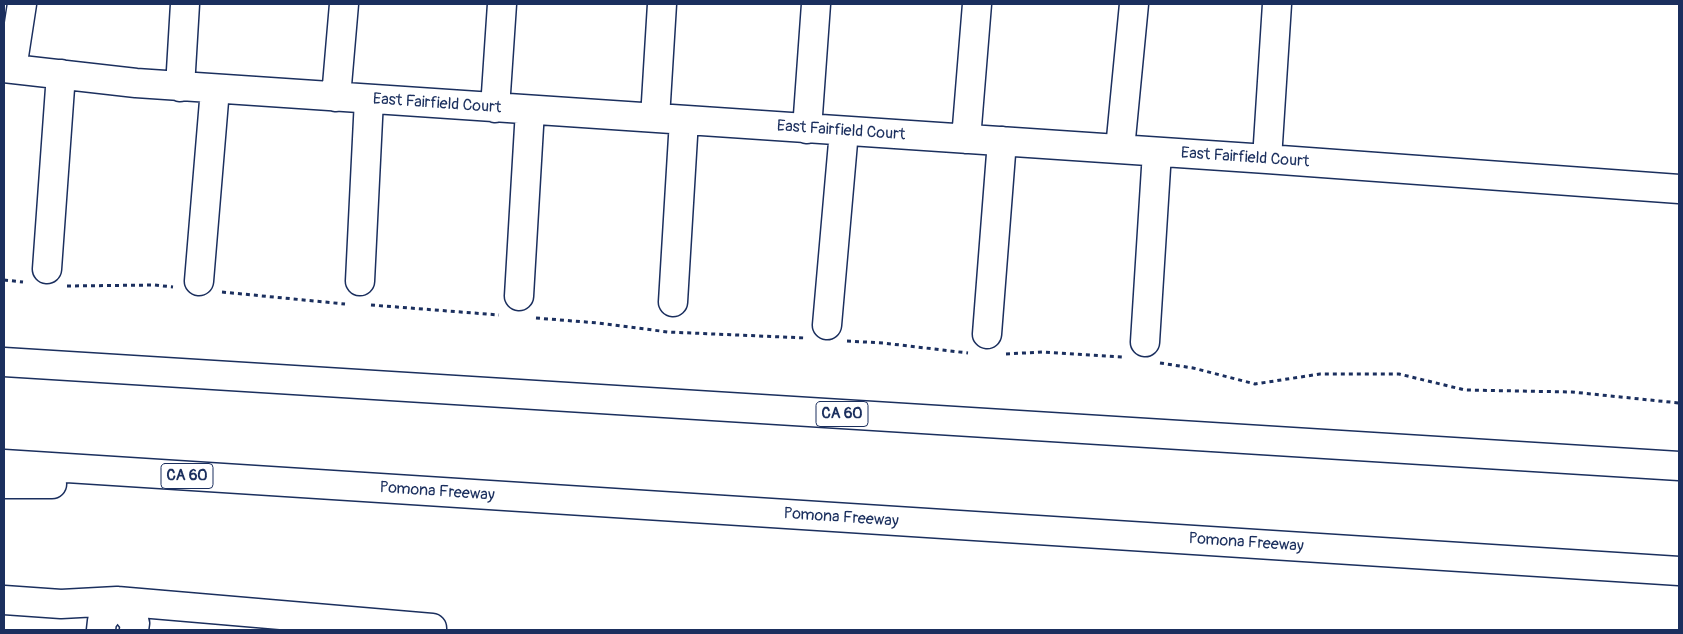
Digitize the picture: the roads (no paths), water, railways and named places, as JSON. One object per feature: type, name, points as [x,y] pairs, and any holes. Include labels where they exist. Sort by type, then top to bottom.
[{"type":"main road","points":[[8,68],[22,4]]},
{"type":"main road","points":[[180,86],[185,4]]},
{"type":"main road","points":[[336,97],[344,4]]},
{"type":"main road","points":[[495,108],[502,4]]},
{"type":"main road","points":[[655,118],[662,4]]},
{"type":"main road","points":[[807,129],[816,4]]},
{"type":"main road","points":[[966,139],[977,4]]},
{"type":"main road","points":[[1120,149],[1134,4]]},
{"type":"main road","points":[[1267,159],[1277,4]]},
{"type":"main road","name":"East Fairfield Court","points":[[8,68],[136,84],[1679,188]]},
{"type":"main road","points":[[55,277],[61,74]]},
{"type":"main road","points":[[201,287],[215,89]]},
{"type":"main road","points":[[357,297],[370,99]]},
{"type":"main road","points":[[517,310],[530,110]]},
{"type":"main road","points":[[673,302],[684,120]]},
{"type":"main road","points":[[828,335],[844,131]]},
{"type":"main road","points":[[986,347],[1002,141]]},
{"type":"main road","points":[[1141,354],[1157,152]]},
{"type":"main road","name":"CA 60","points":[[4,362],[1679,466]]},
{"type":"main road","name":"Pomona Freeway","points":[[4,464],[1679,571]]},
{"type":"main road","points":[[4,484],[371,488]]},
{"type":"main road","points":[[4,600],[61,604],[117,601],[432,628],[432,630]]},
{"type":"main road","points":[[101,630],[102,621],[117,601]]},
{"type":"main road","points":[[117,601],[135,623],[134,630]]}]
